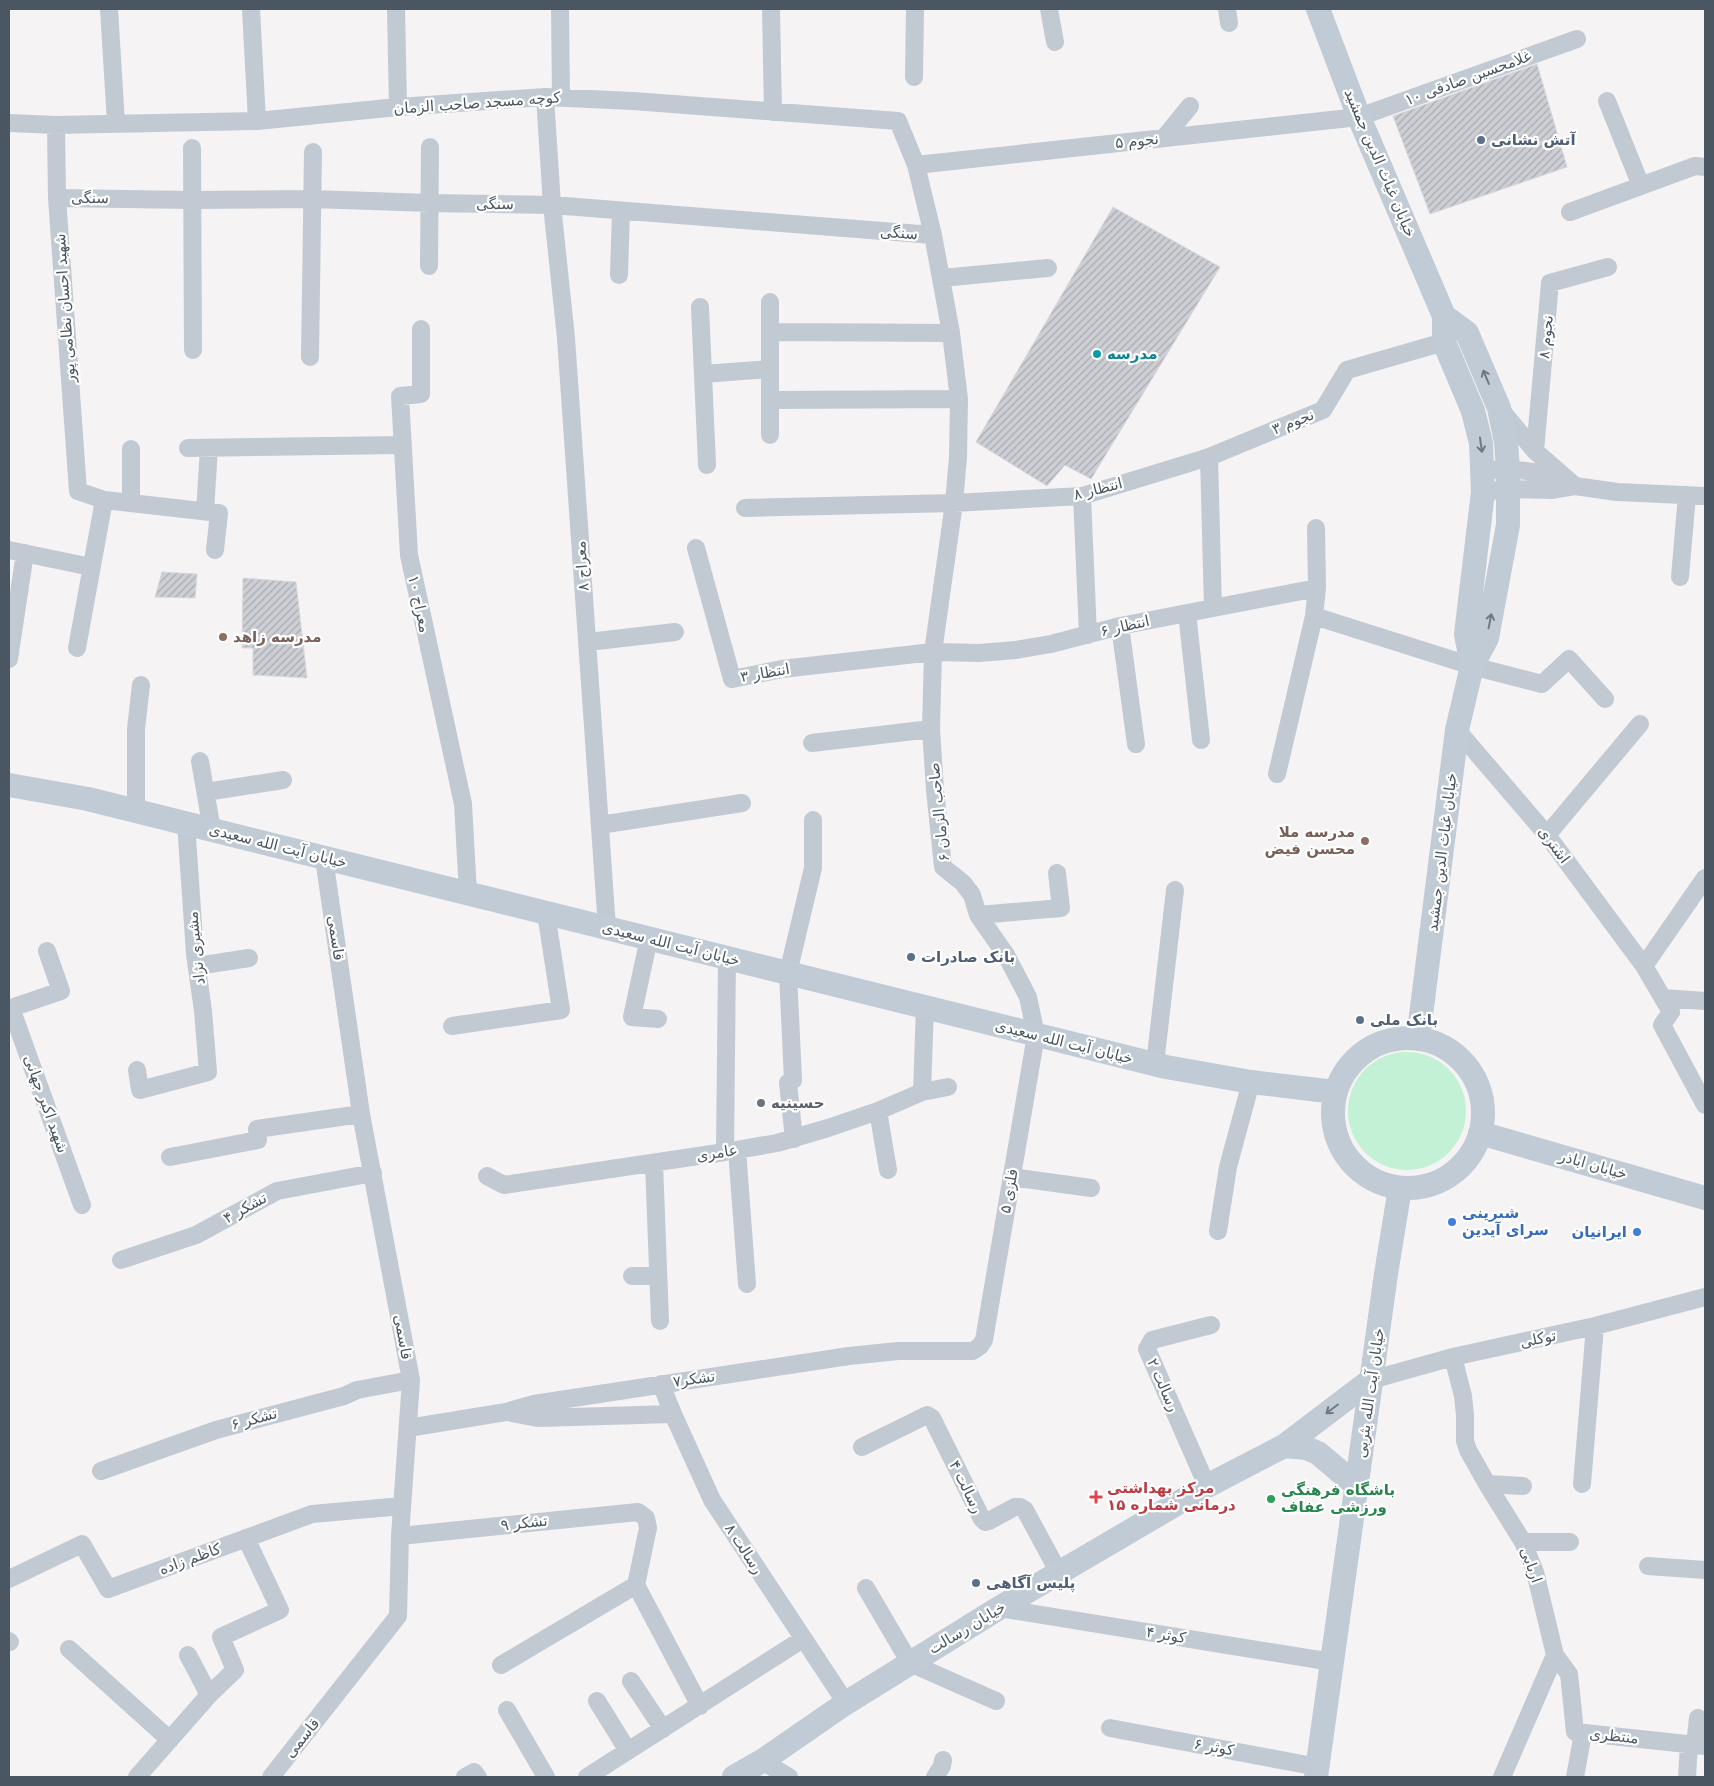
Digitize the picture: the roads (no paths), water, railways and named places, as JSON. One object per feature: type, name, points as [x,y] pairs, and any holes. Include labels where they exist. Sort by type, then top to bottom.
[{"type":"main road","name":"خیابان غیاث الدین جمشید","points":[[1318,9],[1359,117],[1444,316],[1444,342],[1473,411],[1481,443],[1483,481],[1466,634],[1472,666]]},
{"type":"main road","name":"خیابان غیاث الدین جمشید","points":[[1418,1038],[1457,730],[1472,666],[1487,638],[1508,525],[1506,442],[1499,408],[1468,333],[1444,316]]},
{"type":"main road","name":"خیابان آیت الله سعیدی","points":[[9,785],[88,799],[1155,1064],[1251,1082],[1335,1092]]},
{"type":"main road","points":[[1418,1038],[1438,1044],[1456,1056],[1470,1072],[1480,1091],[1483,1112],[1480,1133],[1471,1152],[1458,1168],[1441,1180],[1421,1187],[1400,1188],[1379,1183],[1360,1172],[1345,1156],[1336,1136],[1332,1114],[1335,1092],[1344,1073],[1358,1056],[1376,1045],[1396,1039],[1418,1038]]},
{"type":"main road","name":"خیابان اباذر","points":[[1480,1133],[1705,1198]]},
{"type":"main road","name":"خیابان آیت الله یثربی","points":[[1317,1772],[1371,1380],[1400,1188]]},
{"type":"main road","name":"خیابان رسالت","points":[[734,1777],[762,1761],[846,1703],[999,1608],[1207,1486],[1284,1446],[1371,1380]]},
{"type":"main road","points":[[1284,1446],[1306,1448],[1318,1452],[1357,1486]]},
{"type":"street","points":[[109,9],[116,123]]},
{"type":"street","points":[[251,9],[258,121]]},
{"type":"street","points":[[396,9],[398,108]]},
{"type":"street","name":"معراج ۸","points":[[560,9],[553,97],[552,205],[566,338],[607,928]]},
{"type":"street","points":[[771,9],[773,112]]},
{"type":"street","points":[[914,77],[915,9]]},
{"type":"street","points":[[1049,9],[1054,42]]},
{"type":"street","name":"غلامحسین صادقی ۱۰","points":[[1359,117],[1577,39]]},
{"type":"street","name":"کوچه مسجد صاحب الزمان","points":[[9,123],[56,125],[258,121],[398,108],[553,97],[898,121],[916,165]]},
{"type":"street","points":[[1607,101],[1641,186]]},
{"type":"street","points":[[1164,138],[1190,106]]},
{"type":"street","name":"نجوم ۵","points":[[916,165],[1359,117]]},
{"type":"street","name":"شهید احسان نظامی پور","points":[[56,125],[57,198],[78,491],[104,500]]},
{"type":"street","points":[[429,266],[430,147]]},
{"type":"street","points":[[192,148],[193,350]]},
{"type":"street","points":[[310,357],[314,152]]},
{"type":"street","name":"صاحب الزمان ۶","points":[[916,165],[942,278],[959,399],[958,457],[954,503],[933,652],[931,729],[943,867],[963,883],[972,895],[978,914],[1006,955],[1028,997],[1036,1035]]},
{"type":"street","points":[[1570,212],[1695,166],[1705,167]]},
{"type":"street","name":"سنگی","points":[[57,198],[312,199],[552,205],[932,235]]},
{"type":"street","points":[[619,275],[621,211]]},
{"type":"street","name":"نجوم ۸","points":[[1536,451],[1550,283],[1608,267]]},
{"type":"street","points":[[942,278],[1048,268]]},
{"type":"street","points":[[770,302],[770,435]]},
{"type":"street","points":[[700,307],[707,465]]},
{"type":"street","name":"معراج ۱۰","points":[[421,329],[421,394],[400,396],[409,555],[463,804],[468,893]]},
{"type":"street","points":[[770,332],[951,333]]},
{"type":"street","name":"نجوم ۳","points":[[1209,457],[1323,410],[1347,370],[1444,342]]},
{"type":"street","points":[[703,374],[770,369]]},
{"type":"street","points":[[770,400],[959,399]]},
{"type":"street","points":[[1499,408],[1536,451],[1575,486]]},
{"type":"street","points":[[188,448],[402,445]]},
{"type":"street","points":[[205,511],[209,448]]},
{"type":"street","points":[[131,449],[131,502]]},
{"type":"street","points":[[1209,457],[1213,608]]},
{"type":"street","name":"انتظار ۸","points":[[745,508],[954,503],[1082,496],[1209,457]]},
{"type":"street","points":[[1483,481],[1508,479],[1551,490],[1575,486],[1617,492],[1705,496]]},
{"type":"street","points":[[1680,576],[1687,495]]},
{"type":"street","points":[[1082,496],[1088,635]]},
{"type":"street","points":[[77,648],[104,500],[218,514],[215,550]]},
{"type":"street","points":[[1277,774],[1314,616],[1317,588],[1316,528]]},
{"type":"street","name":"انتظار ۳","points":[[696,548],[732,679],[782,670],[933,652]]},
{"type":"street","points":[[9,659],[17,552],[91,567]]},
{"type":"street","name":"انتظار ۶","points":[[933,652],[979,653],[1016,650],[1051,644],[1120,626],[1317,588]]},
{"type":"street","points":[[1187,613],[1201,740]]},
{"type":"street","points":[[1314,616],[1472,666],[1542,684],[1569,658],[1605,700]]},
{"type":"street","points":[[1120,626],[1136,744]]},
{"type":"street","points":[[588,642],[675,632]]},
{"type":"street","points":[[136,811],[136,729],[141,685]]},
{"type":"street","points":[[1547,835],[1640,724]]},
{"type":"street","points":[[812,743],[931,729]]},
{"type":"street","name":"اشتری","points":[[1457,730],[1547,835],[1644,966],[1663,998]]},
{"type":"street","points":[[200,761],[212,830]]},
{"type":"street","points":[[206,792],[284,780]]},
{"type":"street","points":[[600,825],[742,802]]},
{"type":"street","points":[[794,1139],[788,1083],[793,1080],[788,973],[813,868],[813,820]]},
{"type":"street","name":"مشیری نژاد","points":[[137,1070],[140,1090],[208,1072],[198,966],[195,954],[186,823]]},
{"type":"street","name":"قاسمی","points":[[271,1777],[398,1616],[400,1536],[411,1380],[361,1114],[324,858]]},
{"type":"street","points":[[978,914],[1061,908],[1057,873]]},
{"type":"street","points":[[1644,966],[1705,878]]},
{"type":"street","points":[[1155,1064],[1175,890]]},
{"type":"street","points":[[452,1026],[561,1010],[546,913]]},
{"type":"street","points":[[649,938],[632,1017],[658,1019]]},
{"type":"street","name":"شهید اکبر جهانی","points":[[48,951],[61,991],[11,1008],[82,1205]]},
{"type":"street","points":[[198,966],[249,958]]},
{"type":"street","points":[[727,958],[731,1151],[747,1284]]},
{"type":"street","points":[[1663,998],[1705,1001]]},
{"type":"street","points":[[1663,998],[1671,1012],[1662,1025],[1705,1105]]},
{"type":"street","points":[[922,1092],[925,1007]]},
{"type":"street","name":"فلزی ۵","points":[[980,1346],[984,1340],[1036,1035]]},
{"type":"street","points":[[1218,1231],[1228,1167],[1251,1082]]},
{"type":"street","name":"عامری","points":[[486,1176],[504,1185],[731,1151],[794,1139],[878,1111],[922,1092],[948,1087]]},
{"type":"street","points":[[878,1111],[888,1170]]},
{"type":"street","points":[[170,1157],[258,1140],[257,1129],[361,1114]]},
{"type":"street","points":[[654,1163],[660,1322]]},
{"type":"street","name":"تشکر ۴","points":[[121,1260],[196,1235],[277,1191],[373,1173]]},
{"type":"street","points":[[1011,1177],[1091,1188]]},
{"type":"street","points":[[632,1276],[658,1276]]},
{"type":"street","name":"توکلی","points":[[1371,1380],[1453,1357],[1595,1326],[1705,1297]]},
{"type":"street","name":"رسالت ۲","points":[[1207,1486],[1147,1349],[1152,1340],[1211,1325]]},
{"type":"street","points":[[1582,1484],[1595,1326]]},
{"type":"street","name":"تشکر۷","points":[[408,1428],[506,1412],[534,1404],[849,1356],[898,1351],[973,1351],[980,1346]]},
{"type":"street","name":"اربابی","points":[[1453,1357],[1463,1396],[1465,1441],[1468,1450],[1523,1542],[1535,1572],[1555,1654]]},
{"type":"street","name":"تشکر ۶","points":[[101,1471],[216,1430],[344,1396],[357,1390],[411,1380]]},
{"type":"street","name":"رسالت ۸","points":[[662,1384],[673,1414],[712,1500],[846,1703]]},
{"type":"street","points":[[506,1412],[538,1418],[673,1414]]},
{"type":"street","name":"رسالت ۴","points":[[862,1447],[927,1415],[932,1418],[982,1519],[985,1522],[989,1521],[1015,1508],[1020,1507],[1025,1510],[1059,1573]]},
{"type":"street","points":[[1487,1484],[1523,1486]]},
{"type":"street","name":"کاظم زاده","points":[[9,1579],[82,1544],[108,1589],[312,1514],[402,1506]]},
{"type":"street","name":"تشکر ۹","points":[[400,1536],[638,1512],[646,1518],[648,1528],[636,1586]]},
{"type":"street","points":[[137,1777],[209,1695],[235,1670],[222,1638],[280,1610],[246,1538]]},
{"type":"street","points":[[1523,1542],[1570,1542]]},
{"type":"street","points":[[1648,1566],[1705,1570]]},
{"type":"street","points":[[501,1665],[636,1586],[700,1706]]},
{"type":"street","points":[[866,1588],[910,1663],[996,1701]]},
{"type":"street","name":"کوثر ۴","points":[[999,1608],[1332,1662]]},
{"type":"street","points":[[587,1777],[803,1639]]},
{"type":"street","points":[[69,1649],[170,1740]]},
{"type":"street","points":[[1502,1777],[1555,1654]]},
{"type":"street","name":"منتظری","points":[[1555,1654],[1569,1674],[1574,1730],[1577,1732],[1697,1745]]},
{"type":"street","points":[[188,1656],[209,1695]]},
{"type":"street","points":[[631,1680],[663,1729]]},
{"type":"street","points":[[597,1702],[628,1751]]},
{"type":"street","points":[[507,1710],[546,1777]]},
{"type":"street","points":[[1687,1777],[1697,1745],[1698,1718]]},
{"type":"street","name":"کوثر ۶","points":[[1110,1728],[1317,1772]]},
{"type":"street","points":[[1575,1777],[1583,1733]]},
{"type":"street","points":[[935,1777],[942,1766],[943,1760]]},
{"type":"street","points":[[762,1761],[789,1777]]},
{"type":"street","points":[[465,1777],[474,1772],[478,1777]]},
{"type":"place","name":"آتش نشانی","points":[[1481,140]]},
{"type":"place","name":"مدرسه","points":[[1097,354]]},
{"type":"place","name":"مدرسه زاهد","points":[[223,637]]},
{"type":"place","name":"مدرسه ملا محسن فیض","points":[[1365,841]]},
{"type":"place","name":"بانک صادرات","points":[[911,957]]},
{"type":"place","name":"بانک ملی","points":[[1360,1020]]},
{"type":"place","name":"حسینیه","points":[[761,1103]]},
{"type":"place","name":"شیرینی سرای آیدین","points":[[1452,1222]]},
{"type":"place","name":"ایرانیان","points":[[1637,1232]]},
{"type":"place","name":"مرکز بهداشتی درمانی شماره ۱۵","points":[[1096,1497]]},
{"type":"place","name":"باشگاه فرهنگی ورزشی عفاف","points":[[1271,1499]]},
{"type":"place","name":"پلیس آگاهی","points":[[976,1583]]}]
